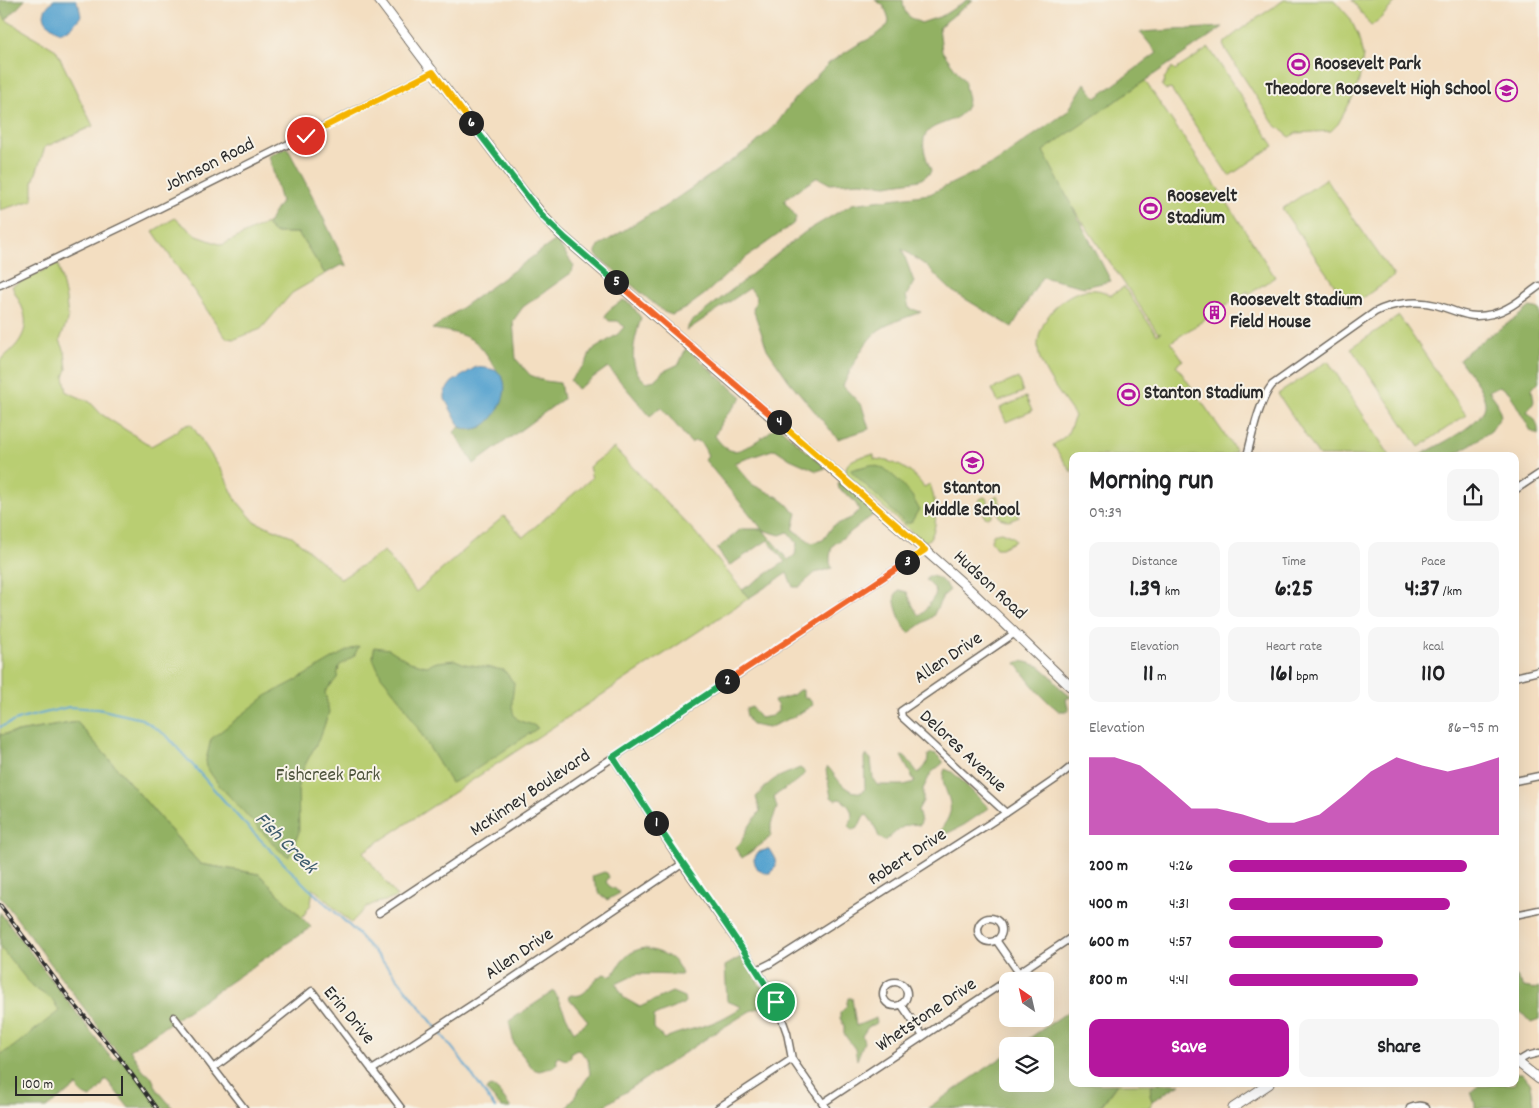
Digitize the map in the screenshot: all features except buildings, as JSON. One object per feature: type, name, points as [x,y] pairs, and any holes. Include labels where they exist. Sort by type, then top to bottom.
[{"type":"street","name":"Hudson Road","points":[[379,0],[535,207],[559,233],[968,588],[1069,685]]},
{"type":"street","name":"Johnson Road","points":[[0,285],[136,220],[433,72]]},
{"type":"street","points":[[1248,452],[1254,428],[1272,384],[1375,312],[1392,305],[1422,302],[1437,305],[1463,315],[1476,317],[1506,309],[1539,286]]},
{"type":"street","points":[[1519,487],[1539,474]]},
{"type":"street","name":"McKinney Boulevard","points":[[379,912],[925,550]]},
{"type":"street","name":"Allen Drive","points":[[901,711],[1015,633]]},
{"type":"street","points":[[1519,677],[1539,672]]},
{"type":"street","name":"Delores Avenue","points":[[901,711],[902,717],[1006,814]]},
{"type":"street","points":[[613,757],[682,864],[757,970],[776,1002],[787,1033],[792,1059],[825,1106]]},
{"type":"street","name":"Robert Drive","points":[[757,970],[778,959],[1006,814],[1069,768]]},
{"type":"street","points":[[1519,780],[1539,776]]},
{"type":"street","name":"Allen Drive","points":[[372,1070],[682,864]]},
{"type":"street","points":[[1519,914],[1539,910]]},
{"type":"street","name":"Whetstone Drive","points":[[1020,972],[1069,939]]},
{"type":"street","points":[[996,940],[1018,972]]},
{"type":"street","name":"Whetstone Drive","points":[[825,1106],[923,1036],[999,986]]},
{"type":"street","name":"Erin Drive","points":[[213,1068],[312,991],[401,1108]]},
{"type":"street","points":[[901,1004],[923,1036]]},
{"type":"street","points":[[174,1017],[244,1108]]},
{"type":"street","points":[[1519,1060],[1539,1053]]},
{"type":"street","points":[[718,1108],[792,1059]]},
{"type":"street","points":[[1519,1063],[1539,1079]]},
{"type":"street","points":[[1233,1108],[1264,1087]]},
{"type":"street","points":[[1410,1108],[1417,1106],[1425,1107]]},
{"type":"green space","points":[[0,0],[25,0],[6,20],[0,10]]},
{"type":"green space","points":[[875,0],[903,0],[904,9],[908,15],[921,23],[942,16],[967,0],[973,0],[939,27],[942,51],[965,82],[968,102],[963,113],[927,132],[924,139],[924,148],[931,170],[930,173],[920,180],[886,185],[861,182],[830,184],[816,178],[785,199],[785,203],[796,218],[793,224],[744,259],[705,294],[686,308],[672,315],[664,312],[597,256],[596,251],[602,244],[664,207],[753,146],[778,122],[795,98],[829,63],[873,37],[888,25],[887,13],[883,5]]},
{"type":"green space","name":"Roosevelt Park","points":[[1284,0],[1334,0],[1350,18],[1358,35],[1363,56],[1359,81],[1353,97],[1338,124],[1331,131],[1296,133],[1290,137],[1274,124],[1224,47],[1225,42],[1244,27]]},
{"type":"green space","points":[[1352,0],[1397,0],[1371,26]]},
{"type":"green space","points":[[0,10],[6,20],[56,50],[93,126],[45,147],[33,182],[33,200],[0,210]]},
{"type":"green space","points":[[1223,27],[1043,151],[1111,281],[1084,287],[1042,277],[1012,327],[952,291],[925,265],[902,249],[914,282],[906,296],[909,308],[921,312],[903,318],[875,333],[861,351],[843,386],[862,406],[869,429],[838,439],[789,381],[767,349],[753,309],[757,298],[750,288],[686,331],[690,323],[805,232],[852,204],[930,194],[996,162],[1068,111],[1085,83],[1096,98],[1157,53],[1140,32]]},
{"type":"green space","points":[[1209,48],[1274,146],[1229,176],[1171,89],[1166,90],[1162,86],[1164,78],[1172,67],[1175,70]]},
{"type":"green space","points":[[1145,81],[1223,196],[1275,277],[1249,294],[1248,291],[1171,342],[1183,360],[1176,365],[1236,451],[1069,452],[1069,469],[1053,445],[1067,435],[1075,416],[1047,375],[1039,357],[1039,338],[1042,327],[1055,308],[1074,294],[1085,290],[1102,291],[1111,295],[1124,287],[1157,335],[1161,332],[1158,333],[1035,152]]},
{"type":"green space","points":[[287,147],[347,267],[341,265],[325,274],[298,233],[274,233],[267,226],[281,202],[269,156]]},
{"type":"green space","points":[[1326,179],[1394,276],[1350,307],[1282,209]]},
{"type":"green space","points":[[175,218],[197,236],[222,245],[269,222],[267,226],[274,233],[298,233],[325,274],[292,293],[261,329],[235,339],[226,338],[153,231]]},
{"type":"green space","points":[[556,240],[574,266],[571,273],[523,307],[513,321],[516,359],[530,375],[545,381],[560,383],[563,399],[474,464],[454,432],[460,427],[468,430],[482,427],[504,383],[495,366],[474,341],[459,334],[432,329]]},
{"type":"green space","name":"Fishcreek Park","points":[[58,263],[66,299],[68,319],[60,340],[65,352],[67,369],[64,377],[67,392],[90,402],[101,414],[151,446],[173,434],[182,426],[191,424],[223,473],[236,500],[255,522],[292,536],[341,579],[384,551],[416,592],[504,516],[523,537],[592,478],[589,467],[614,448],[694,531],[749,598],[363,852],[397,897],[370,905],[351,923],[313,888],[311,904],[302,918],[259,874],[200,864],[77,722],[0,735],[0,360],[18,343],[22,337],[25,323],[22,307],[12,286]],"holes":[[[339,670],[210,755],[293,682],[305,676]]]},
{"type":"green space","points":[[623,300],[631,304],[641,318],[633,352],[636,369],[646,382],[655,380],[662,372],[679,364],[686,348],[742,397],[723,420],[715,436],[725,448],[735,451],[745,448],[777,425],[826,468],[817,471],[790,459],[775,449],[734,463],[753,485],[778,497],[797,513],[793,530],[812,543],[823,540],[833,526],[851,518],[859,510],[851,498],[839,489],[838,484],[840,481],[877,512],[832,546],[830,563],[832,568],[815,573],[799,587],[793,587],[787,573],[749,598],[742,590],[785,562],[768,540],[729,566],[717,549],[741,529],[762,529],[705,460],[708,456],[702,444],[697,441],[691,443],[661,407],[650,416],[608,367],[577,389],[570,380],[586,363],[591,351],[618,334],[624,327],[618,321],[609,321],[605,316],[610,309]],"holes":[[[763,530],[780,535],[788,532],[797,543],[795,555],[788,560]]]},
{"type":"green space","points":[[1530,307],[1539,310],[1539,381],[1532,389],[1534,401],[1527,412],[1536,422],[1538,435],[1531,431],[1509,392],[1499,386],[1489,391],[1497,402],[1501,416],[1491,431],[1459,452],[1426,452],[1470,426],[1484,410],[1485,402],[1481,390],[1459,359]]},
{"type":"green space","points":[[1399,316],[1466,415],[1419,447],[1351,348]]},
{"type":"green space","points":[[1328,361],[1387,452],[1316,452],[1278,394]]},
{"type":"green space","points":[[1018,378],[1023,392],[998,402],[992,389]]},
{"type":"green space","points":[[1026,397],[1032,411],[1006,422],[1000,408]]},
{"type":"green space","points":[[867,455],[874,455],[874,459],[902,467],[914,475],[924,487],[930,484],[936,515],[933,532],[924,543],[847,475],[848,463]]},
{"type":"green space","points":[[870,465],[884,468],[912,496],[919,509],[911,523],[905,523],[850,470]]},
{"type":"green space","points":[[997,495],[1003,509],[1013,505],[1019,517],[1009,521],[1000,518],[992,499]]},
{"type":"green space","points":[[984,497],[993,513],[988,518],[985,517],[979,502]]},
{"type":"green space","points":[[1001,532],[1013,537],[1015,541],[1001,548],[996,548],[991,539],[994,534]]},
{"type":"green space","points":[[928,576],[941,580],[949,591],[943,596],[933,616],[909,633],[899,616],[895,596],[899,590],[907,592],[919,616],[924,612],[936,594],[934,588],[926,580]]},
{"type":"green space","points":[[359,646],[354,656],[339,666],[337,678],[325,692],[329,712],[321,735],[298,782],[299,832],[289,857],[279,850],[218,784],[207,768],[206,760],[211,739],[266,696],[346,651]]},
{"type":"green space","points":[[374,647],[389,649],[410,662],[427,666],[437,662],[455,660],[465,664],[504,670],[514,683],[512,706],[515,716],[518,720],[538,728],[466,776],[451,783],[400,699],[381,676],[373,658]]},
{"type":"green space","points":[[1022,661],[1039,666],[1051,676],[1060,688],[1069,695],[1069,698],[1066,699],[1069,711],[1059,711],[1053,706],[1041,695],[1016,663]]},
{"type":"green space","points":[[799,690],[803,690],[803,696],[810,700],[813,705],[795,716],[768,728],[752,725],[746,714],[746,709],[752,707],[760,718],[772,716],[778,711],[778,706],[774,701],[793,695]]},
{"type":"green space","points":[[77,722],[200,864],[259,874],[311,927],[130,1050],[144,1072],[151,1076],[158,1091],[173,1108],[129,1108],[106,1079],[91,1098],[82,1094],[77,1086],[46,1108],[0,1108],[0,1055],[59,1011],[53,1000],[36,989],[27,980],[0,947],[0,912],[108,1054],[114,1060],[120,1056],[0,896],[0,735]]},
{"type":"green space","points":[[936,754],[943,763],[931,773],[923,789],[923,801],[918,810],[920,825],[904,826],[885,841],[879,837],[867,815],[863,817],[858,828],[852,830],[849,826],[852,814],[849,807],[840,799],[835,800],[831,797],[826,770],[828,767],[846,788],[862,792],[865,789],[864,757],[866,755],[871,759],[873,779],[877,785],[904,785],[915,782],[901,756],[906,757],[918,773],[926,766],[928,755]]},
{"type":"green space","points":[[800,768],[805,772],[803,776],[774,797],[777,808],[771,824],[771,835],[766,841],[742,858],[735,848],[741,842],[760,811],[756,797],[777,777]]},
{"type":"green space","points":[[945,769],[952,772],[989,808],[964,825],[944,835],[939,833],[950,812],[950,801],[943,780]]},
{"type":"green space","points":[[604,872],[609,877],[606,882],[611,888],[620,893],[607,900],[600,894],[592,878]]},
{"type":"green space","points":[[0,927],[65,1011],[0,1071]]},
{"type":"green space","points":[[645,948],[662,953],[672,959],[682,974],[637,974],[616,984],[624,998],[640,1007],[672,992],[684,997],[685,1002],[683,1004],[654,1016],[654,1028],[664,1039],[716,1021],[742,1007],[727,1001],[725,966],[741,957],[770,1000],[762,1007],[750,1011],[716,1032],[601,1108],[567,1108],[590,1074],[588,1059],[577,1049],[571,1052],[571,1057],[568,1060],[556,1058],[557,1063],[555,1067],[539,1071],[533,1069],[514,1044],[509,1021],[554,991],[574,1032],[588,1021],[568,997],[582,994],[595,980],[604,974],[611,976],[630,954]]},
{"type":"green space","points":[[1519,980],[1524,987],[1534,989],[1539,987],[1539,1020],[1531,1023],[1519,1011]]},
{"type":"green space","points":[[848,998],[852,998],[856,1026],[876,1018],[877,1023],[868,1027],[862,1036],[864,1042],[857,1060],[855,1049],[844,1034],[844,1026],[840,1018],[840,1013],[846,1007]]},
{"type":"green space","points":[[1069,1011],[1069,1087],[1115,1087],[1097,1108],[928,1108],[999,1059],[999,1092],[1054,1092],[1054,1037],[1031,1037],[1044,1028],[1054,1028],[1054,1021]]},
{"type":"green space","points":[[1519,1073],[1522,1073],[1531,1084],[1534,1103],[1531,1108],[1475,1108],[1471,1092],[1477,1087],[1519,1087]]},
{"type":"green space","points":[[492,1086],[511,1108],[502,1108],[486,1090]]},
{"type":"green space","points":[[1115,1087],[1151,1087],[1150,1095],[1152,1101],[1150,1108],[1097,1108],[1102,1105]]},
{"type":"green space","points":[[1151,1087],[1175,1087],[1152,1101],[1150,1095]]},
{"type":"water","points":[[54,0],[76,0],[81,16],[71,28],[60,32],[47,22],[44,14]]},
{"type":"water","points":[[476,367],[490,369],[501,375],[505,388],[504,396],[498,410],[488,422],[478,428],[466,429],[460,427],[445,399],[445,391],[452,382]]},
{"type":"water","points":[[769,849],[775,859],[776,867],[770,873],[766,873],[759,870],[754,859],[758,852]]},
{"type":"waterway","name":"Fish Creek","points":[[0,727],[20,719],[69,707],[98,709],[142,719],[167,736],[241,820],[307,887],[357,933],[394,974],[461,1059],[495,1108]]},
{"type":"railway","points":[[0,905],[69,998],[119,1057],[156,1108]]},
{"type":"place","name":"Roosevelt Park","points":[[1298,65]]},
{"type":"place","name":"Theodore Roosevelt High School","points":[[1507,90]]},
{"type":"place","name":"Roosevelt Stadium","points":[[1151,208]]},
{"type":"place","name":"Roosevelt Stadium Field House","points":[[1214,312]]},
{"type":"place","name":"Stanton Stadium","points":[[1128,394]]},
{"type":"place","name":"Stanton Middle School","points":[[972,463]]},
{"type":"route","points":[[306,136],[433,72],[535,207],[559,233],[925,550],[613,757],[682,864],[757,970],[776,1002]]}]
